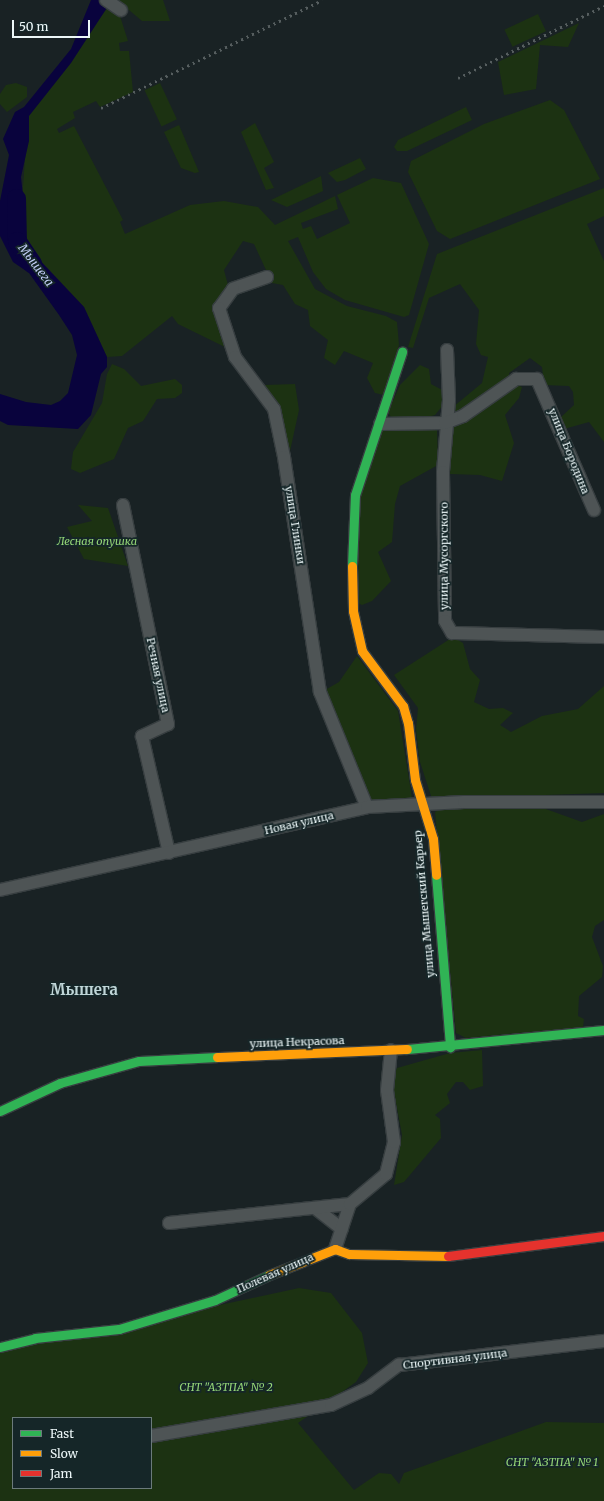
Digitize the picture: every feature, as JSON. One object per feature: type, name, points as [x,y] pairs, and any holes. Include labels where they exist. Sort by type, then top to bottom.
[{"type":"street","points":[[106,0],[121,10]]},
{"type":"street","name":"улица Глинки","points":[[267,277],[233,289],[219,308],[235,357],[274,409],[284,457],[320,692],[367,807]]},
{"type":"street","name":"улица Мусоргского","points":[[447,350],[449,400],[445,423],[445,622],[452,633],[604,637]]},
{"type":"street","name":"улица Мышегский Карьер","points":[[402,352],[380,424],[355,495],[351,538],[354,611],[362,651],[403,706],[415,780],[425,804],[433,839],[450,1047]]},
{"type":"street","name":"улица Бородина","points":[[445,423],[463,416],[516,379],[537,379],[594,510]]},
{"type":"street","points":[[380,424],[445,423]]},
{"type":"street","name":"Речная улица","points":[[123,504],[168,724],[142,736],[170,852]]},
{"type":"street","name":"Новая улица","points":[[0,890],[367,807],[425,804],[604,802]]},
{"type":"street","name":"улица Некрасова","points":[[0,1111],[60,1083],[139,1061],[450,1047],[604,1030]]},
{"type":"street","points":[[335,1250],[350,1204],[386,1174],[394,1142],[387,1090],[390,1050]]},
{"type":"street","points":[[169,1223],[350,1204]]},
{"type":"street","points":[[315,1208],[342,1229]]},
{"type":"street","name":"Полевая улица","points":[[0,1347],[35,1338],[119,1329],[215,1300],[307,1257],[335,1250],[349,1254],[438,1257],[604,1236]]},
{"type":"street","name":"Спортивная улица","points":[[152,1436],[331,1405],[368,1388],[400,1365],[604,1342]]},
{"type":"green space","points":[[117,0],[163,0],[170,21],[142,21]]},
{"type":"green space","points":[[108,7],[120,16],[128,41],[119,43],[120,51],[129,51],[133,92],[100,107],[96,101],[73,112],[75,118],[57,129],[59,133],[74,126],[123,220],[120,222],[125,234],[190,205],[224,201],[258,207],[275,225],[335,196],[338,209],[301,223],[303,229],[311,226],[317,239],[350,223],[337,195],[373,178],[401,183],[429,244],[409,315],[404,317],[345,300],[326,289],[313,272],[298,237],[288,241],[315,289],[347,306],[386,316],[397,322],[399,345],[384,395],[375,393],[367,378],[373,363],[344,351],[335,365],[324,358],[328,340],[310,326],[308,310],[295,304],[283,285],[272,283],[254,244],[243,241],[224,270],[229,289],[218,302],[231,350],[178,324],[172,316],[122,356],[107,357],[84,307],[26,245],[17,241],[14,233],[22,201],[28,116]]},
{"type":"green space","points":[[538,14],[546,31],[512,47],[504,30]]},
{"type":"green space","points":[[579,23],[568,47],[540,45],[536,89],[504,95],[498,62]]},
{"type":"green space","points":[[16,83],[27,87],[27,97],[7,112],[0,104],[0,94],[6,85]]},
{"type":"green space","points":[[160,83],[177,119],[161,126],[145,90]]},
{"type":"green space","points":[[550,100],[564,110],[600,179],[450,239],[437,231],[408,172],[411,161],[484,124]]},
{"type":"green space","points":[[466,107],[472,120],[407,151],[397,151],[394,147],[398,140]]},
{"type":"green space","points":[[255,123],[274,162],[264,168],[274,188],[266,190],[241,132]]},
{"type":"green space","points":[[179,125],[199,172],[195,173],[181,168],[164,132]]},
{"type":"green space","points":[[360,158],[366,169],[345,180],[337,182],[328,173]]},
{"type":"green space","points":[[321,176],[323,191],[287,207],[271,200]]},
{"type":"green space","points":[[604,188],[604,216],[587,224],[604,261],[604,442],[589,422],[564,429],[560,418],[574,405],[573,392],[569,386],[544,385],[542,367],[530,358],[509,373],[510,382],[522,387],[519,398],[505,415],[514,443],[502,481],[480,475],[450,474],[453,407],[482,383],[488,357],[481,355],[476,344],[479,310],[460,284],[429,298],[413,348],[408,347],[437,254]]},
{"type":"green space","points":[[112,364],[124,369],[141,386],[175,379],[182,385],[182,393],[175,398],[157,399],[143,421],[128,428],[114,459],[80,473],[71,469],[73,452],[102,403],[107,374]]},
{"type":"green space","points":[[420,365],[429,369],[431,384],[444,391],[444,404],[435,415],[424,418],[392,419],[388,412],[400,385]]},
{"type":"green space","points":[[256,381],[265,385],[295,384],[299,410],[290,451],[284,448]]},
{"type":"green space","points":[[383,429],[437,429],[438,465],[400,486],[395,504],[392,542],[378,552],[391,581],[372,601],[362,605],[358,603],[359,494]]},
{"type":"green space","name":"Лесная опушка","points":[[78,505],[108,508],[128,566],[84,559],[67,527],[92,521]]},
{"type":"green space","points":[[453,637],[463,643],[470,669],[480,680],[474,702],[489,709],[503,708],[513,713],[500,725],[511,732],[542,716],[578,709],[604,686],[604,793],[432,799],[420,762],[416,730],[418,708],[394,675]]},
{"type":"green space","points":[[357,656],[398,711],[412,798],[370,801],[325,690],[339,682]]},
{"type":"green space","points":[[508,805],[543,808],[582,822],[604,814],[604,920],[595,926],[592,937],[603,966],[602,977],[579,996],[578,1016],[584,1019],[583,1027],[466,1038],[456,1033],[435,812],[443,808]]},
{"type":"green space","points":[[482,1050],[483,1086],[470,1090],[463,1082],[456,1082],[447,1094],[450,1103],[435,1115],[440,1119],[441,1138],[404,1182],[394,1185],[402,1135],[392,1081],[397,1068],[450,1053]]},
{"type":"green space","name":"СНТ \"АЗТПА\" № 2","points":[[299,1288],[331,1293],[362,1333],[368,1363],[356,1382],[298,1423],[354,1490],[379,1473],[391,1474],[399,1484],[404,1473],[546,1422],[604,1423],[604,1501],[0,1501],[0,1352]]},
{"type":"water","points":[[91,0],[112,0],[71,63],[29,116],[29,141],[21,177],[25,215],[15,225],[14,233],[84,307],[107,357],[107,367],[101,374],[91,415],[78,429],[8,425],[0,421],[0,394],[26,402],[51,405],[60,401],[68,393],[77,355],[72,335],[29,273],[13,262],[0,236],[0,201],[9,155],[3,139],[15,112],[24,107],[71,49]]},
{"type":"waterway","name":"Мышега","points":[[16,198],[17,241],[32,263]]},
{"type":"railway","points":[[101,108],[322,0]]},
{"type":"railway","points":[[458,78],[604,6]]},
{"type":"traffic: fast","points":[[352,566],[355,495],[402,352]]},
{"type":"traffic: fast","points":[[436,875],[450,1047]]},
{"type":"traffic: fast","points":[[407,1049],[604,1030]]},
{"type":"traffic: fast","points":[[0,1111],[60,1083],[139,1061],[217,1057]]},
{"type":"traffic: fast","points":[[0,1347],[35,1338],[119,1329],[215,1300],[269,1275]]},
{"type":"traffic: slow","points":[[352,566],[353,611],[362,651],[403,706],[408,723],[415,780],[433,839],[436,875]]},
{"type":"traffic: slow","points":[[217,1057],[407,1049]]},
{"type":"traffic: slow","points":[[269,1275],[335,1249],[349,1254],[448,1256]]},
{"type":"traffic: jam","points":[[448,1256],[604,1236]]},
{"type":"district","name":"Мышега","points":[[84,990]]},
{"type":"park label","name":"СНТ \"АЗТПА\" № 1","points":[[552,1462]]}]
